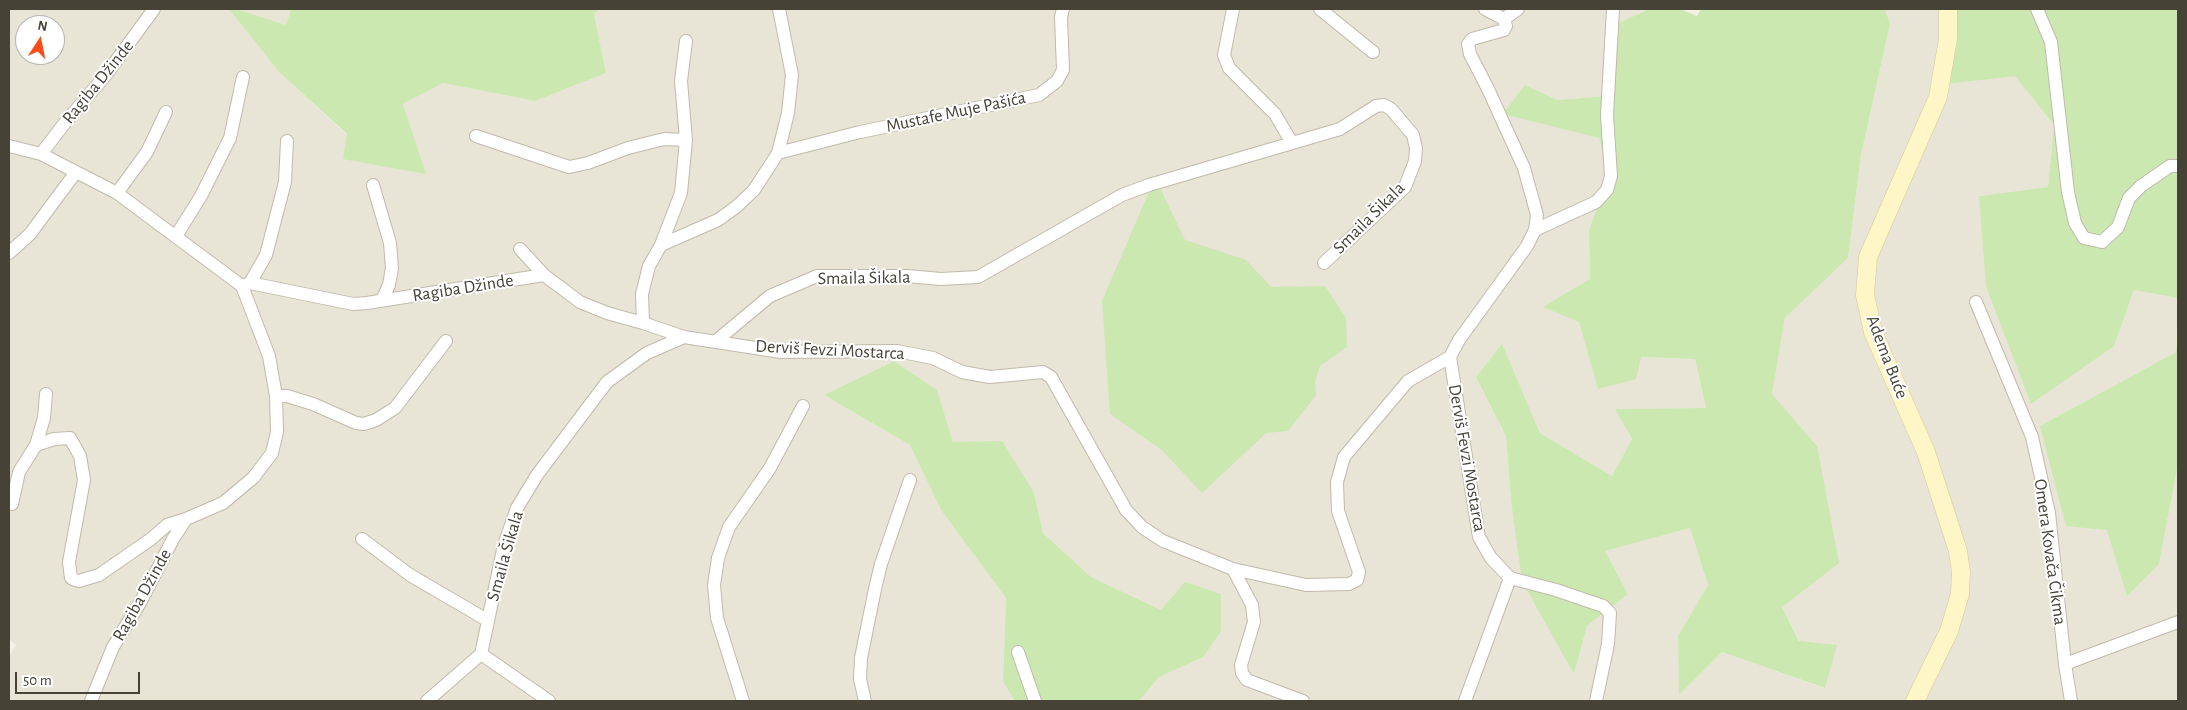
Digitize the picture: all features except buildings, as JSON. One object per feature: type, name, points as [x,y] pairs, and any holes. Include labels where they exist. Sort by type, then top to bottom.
[{"type":"street","name":"Ragiba Džinde","points":[[41,154],[105,76],[154,9]]},
{"type":"street","points":[[661,245],[718,220],[736,207],[754,190],[778,153],[788,113],[792,75],[778,9]]},
{"type":"street","name":"Mustafe Muje Pašića","points":[[778,153],[860,132],[1039,95],[1057,81],[1063,70],[1061,17],[1063,9]]},
{"type":"street","points":[[1233,9],[1224,55],[1229,68],[1275,114],[1292,143]]},
{"type":"street","points":[[1320,9],[1373,52]]},
{"type":"street","points":[[1450,357],[1459,340],[1527,246],[1535,230],[1537,215],[1524,168],[1470,54],[1468,44],[1472,39],[1504,30],[1506,26],[1504,19],[1485,9]]},
{"type":"street","points":[[1504,19],[1518,9]]},
{"type":"street","points":[[1535,230],[1596,202],[1606,190],[1611,176],[1607,115],[1614,9]]},
{"type":"street","name":"Adema Buće","points":[[1915,701],[1949,631],[1960,594],[1961,572],[1958,550],[1926,452],[1873,332],[1865,295],[1868,257],[1938,97],[1948,39],[1948,9]]},
{"type":"street","points":[[2037,9],[2051,42],[2068,192],[2075,224],[2084,238],[2102,242],[2118,227],[2129,198],[2141,186],[2170,166],[2178,166]]},
{"type":"street","points":[[644,323],[642,294],[649,266],[661,245],[681,193],[686,140],[681,82],[686,41]]},
{"type":"street","points":[[176,236],[201,196],[230,138],[243,77]]},
{"type":"street","name":"Smaila Šikala","points":[[716,341],[770,296],[817,276],[907,276],[941,279],[978,277],[1122,196],[1149,185],[1340,129],[1376,106],[1384,105],[1391,109],[1413,134],[1416,148],[1415,162],[1405,186],[1324,264]]},
{"type":"street","points":[[117,193],[146,152],[166,112]]},
{"type":"street","points":[[476,136],[569,167],[588,163],[628,148],[664,139],[686,140]]},
{"type":"street","points":[[246,285],[266,255],[285,182],[287,141]]},
{"type":"street","name":"Ragiba Džinde","points":[[9,146],[41,154],[117,193],[246,285],[353,304],[544,275]]},
{"type":"street","points":[[9,253],[30,234],[76,172]]},
{"type":"street","name":"Ragiba Džinde","points":[[373,185],[390,243],[392,268],[389,285],[382,300]]},
{"type":"street","points":[[520,249],[544,275],[580,302],[607,313],[684,337],[716,341]]},
{"type":"street","name":"Ragiba Džinde","points":[[36,445],[54,439],[70,438],[80,456],[84,480],[69,562],[71,578],[79,582],[99,575],[151,539],[166,524],[186,520],[223,503],[253,478],[272,453],[277,432],[276,396],[269,356],[246,285]]},
{"type":"street","name":"Omera Kovača Čikma","points":[[1976,302],[2032,437],[2049,513],[2065,664],[2071,701]]},
{"type":"street","name":"Smaila Šikala","points":[[481,654],[507,535],[517,508],[537,475],[607,382],[647,353],[684,337]]},
{"type":"street","points":[[276,396],[287,396],[313,404],[356,423],[364,424],[376,420],[395,408],[446,341]]},
{"type":"street","name":"Derviš Fevzi Mostarca","points":[[716,341],[781,352],[896,351],[933,358],[962,372],[990,377],[1043,372],[1051,377],[1126,510],[1142,527],[1163,541],[1234,569],[1306,585],[1349,584],[1357,580],[1359,572],[1338,511],[1337,482],[1344,457],[1408,381],[1450,357],[1479,537],[1491,558],[1510,578]]},
{"type":"street","points":[[12,504],[19,472],[36,445],[44,418],[46,394]]},
{"type":"street","points":[[743,701],[717,618],[714,585],[718,558],[729,527],[770,468],[803,406]]},
{"type":"street","points":[[865,701],[860,679],[861,658],[873,597],[881,564],[910,480]]},
{"type":"street","name":"Ragiba Džinde","points":[[91,701],[113,647],[142,601],[173,539],[186,520]]},
{"type":"street","points":[[362,539],[410,575],[487,620]]},
{"type":"street","points":[[1234,569],[1252,605],[1254,622],[1241,665],[1242,673],[1247,680],[1303,701]]},
{"type":"street","points":[[1465,701],[1510,578],[1556,590],[1603,606],[1610,613],[1608,644],[1596,701]]},
{"type":"street","points":[[2065,664],[2178,622]]},
{"type":"street","points":[[1018,652],[1035,701]]},
{"type":"street","points":[[427,701],[481,654],[549,701]]},
{"type":"shaded area","points":[[9,9],[229,9],[279,72],[347,135],[425,174],[403,104],[443,83],[535,101],[606,73],[594,14],[599,9],[1649,9],[1608,28],[1608,96],[1557,100],[1525,85],[1599,138],[1608,177],[1589,230],[1590,279],[1579,322],[1598,388],[1640,357],[1695,359],[1706,408],[1615,409],[1632,439],[1612,476],[1540,433],[1502,345],[1476,377],[1506,436],[1511,500],[1574,674],[1587,626],[1628,594],[1605,551],[1690,528],[1708,585],[1678,636],[1680,694],[1722,652],[1824,688],[1782,607],[1817,446],[1772,394],[1785,318],[1848,258],[1861,155],[1890,24],[1885,9],[1953,9],[1957,26],[1946,84],[2015,75],[2054,125],[2048,187],[1979,196],[2114,346],[2134,290],[2178,298],[2176,352],[2040,426],[2107,530],[2159,564],[2178,464],[2178,701],[1139,701],[1159,677],[1203,656],[1161,610],[1091,577],[1043,533],[1034,493],[953,442],[937,390],[894,361],[824,395],[910,445],[941,510],[1006,598],[1003,682],[1015,701],[9,701],[9,656],[16,645],[9,639]]},
{"type":"shaded area","points":[[236,9],[291,9],[286,25]]},
{"type":"green space","points":[[229,9],[236,9],[286,25],[291,9],[599,9],[594,14],[606,73],[535,101],[443,83],[403,104],[426,174],[343,159],[347,134],[279,72]]},
{"type":"green space","points":[[1649,9],[1680,9],[1697,16],[1701,9],[1885,9],[1890,24],[1861,155],[1848,258],[1785,318],[1772,394],[1817,446],[1839,563],[1782,607],[1799,641],[1837,645],[1825,688],[1722,652],[1679,695],[1678,636],[1708,585],[1690,528],[1605,551],[1628,594],[1587,626],[1574,674],[1522,581],[1511,500],[1506,436],[1476,377],[1502,344],[1540,433],[1612,476],[1632,439],[1615,409],[1706,408],[1695,359],[1641,357],[1636,379],[1598,389],[1579,322],[1543,307],[1590,279],[1589,230],[1608,177],[1599,138],[1503,114],[1525,85],[1557,100],[1608,96],[1608,28]]},
{"type":"green space","points":[[1953,9],[2178,9],[2178,298],[2134,290],[2114,346],[2031,404],[1986,286],[1979,196],[2048,187],[2054,125],[2015,76],[1946,84],[1957,26]]},
{"type":"green space","points":[[1155,178],[1185,240],[1246,260],[1271,287],[1325,286],[1346,318],[1347,347],[1320,366],[1315,381],[1316,395],[1288,431],[1266,433],[1202,493],[1162,450],[1110,414],[1102,301]]},
{"type":"green space","points":[[2178,319],[2178,464],[2159,564],[2127,596],[2107,530],[2066,526],[2040,426],[2176,352]]},
{"type":"green space","points":[[894,361],[937,390],[953,442],[1002,441],[1034,493],[1043,533],[1091,577],[1161,610],[1185,582],[1221,594],[1221,631],[1203,657],[1159,677],[1139,701],[1015,701],[1003,682],[1006,598],[941,510],[910,445],[824,395]]}]
